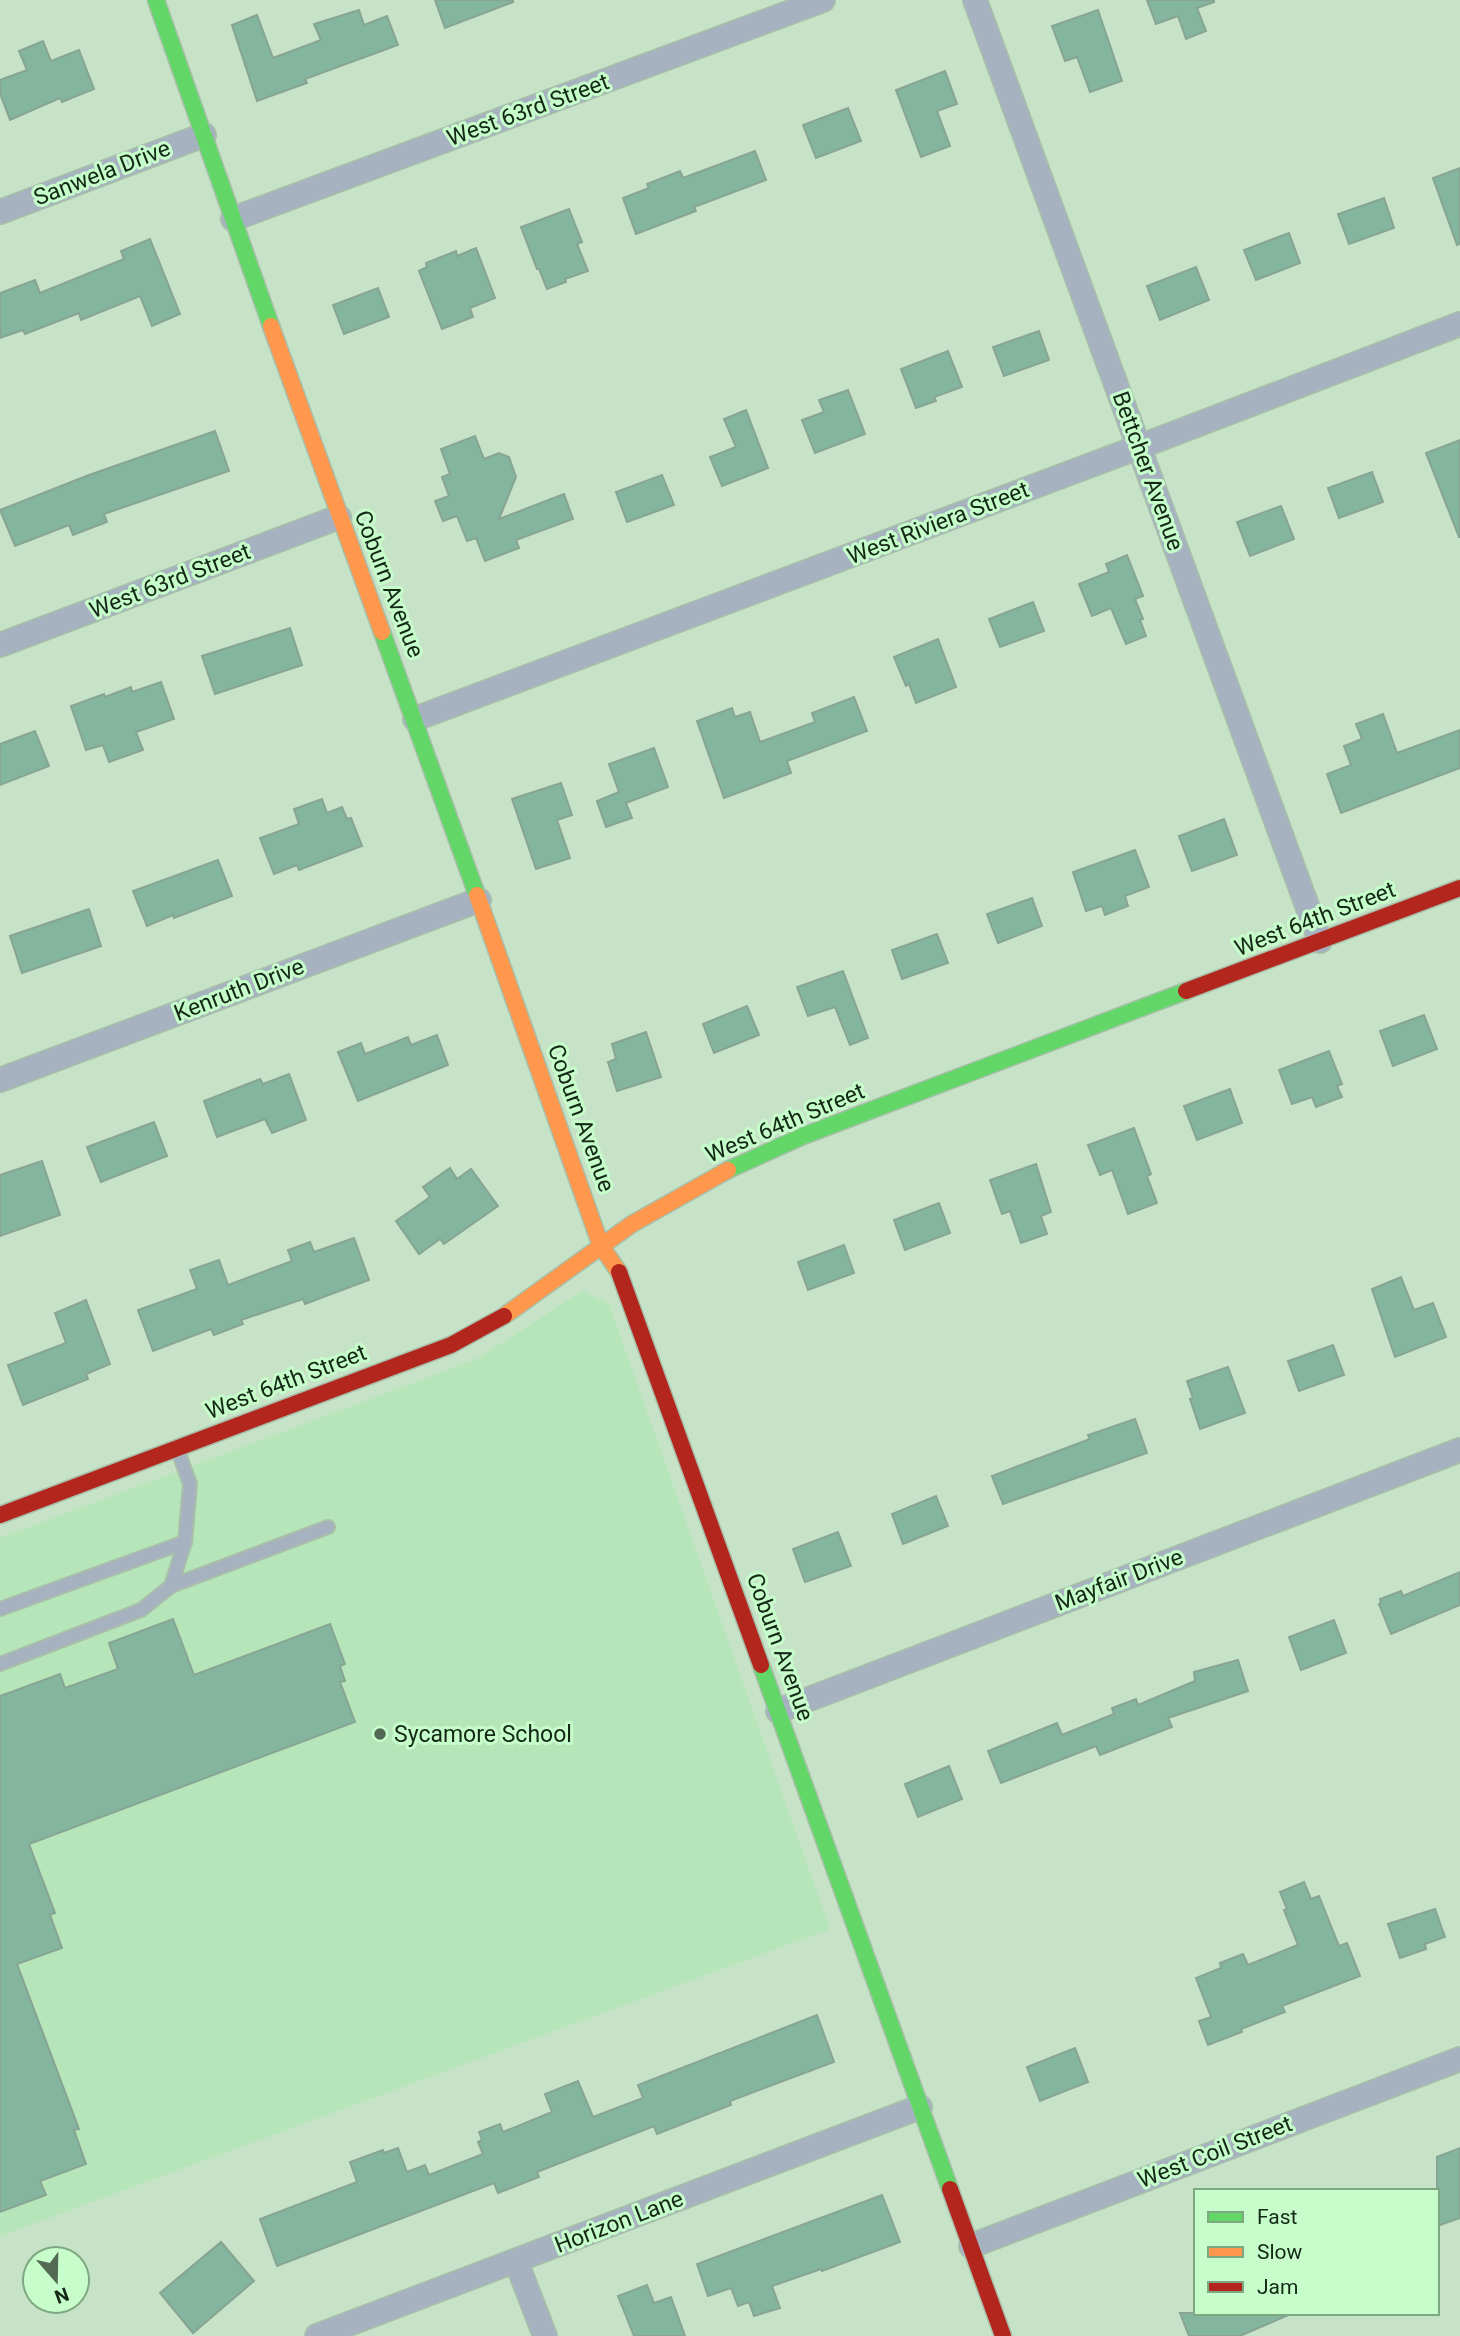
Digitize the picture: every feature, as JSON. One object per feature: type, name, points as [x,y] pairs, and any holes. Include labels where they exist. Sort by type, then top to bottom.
[{"type":"street","name":"Coburn Avenue","points":[[156,0],[601,1246],[619,1272],[1003,2336]]},
{"type":"street","name":"West 63rd Street","points":[[233,219],[823,0]]},
{"type":"street","name":"Bettcher Avenue","points":[[975,0],[1320,941]]},
{"type":"street","name":"Sanwela Drive","points":[[0,212],[204,135]]},
{"type":"street","name":"West Riviera Street","points":[[415,719],[1460,324]]},
{"type":"street","name":"West 63rd Street","points":[[0,645],[339,517]]},
{"type":"street","name":"West 64th Street","points":[[0,1515],[451,1345],[493,1323],[570,1272],[632,1224],[719,1174],[803,1136],[1460,888]]},
{"type":"street","name":"Kenruth Drive","points":[[0,1080],[479,900]]},
{"type":"street","name":"Mayfair Drive","points":[[778,1710],[1460,1450]]},
{"type":"street","name":"West Coil Street","points":[[971,2246],[1460,2059]]},
{"type":"street","name":"Horizon Lane","points":[[317,2336],[920,2107]]},
{"type":"street","points":[[516,2261],[545,2336]]},
{"type":"lane","points":[[171,1586],[185,1542],[190,1484],[177,1448]]},
{"type":"lane","points":[[0,1664],[141,1611],[171,1586],[328,1527]]},
{"type":"lane","points":[[0,1609],[185,1542]]},
{"type":"shaded area","name":"Sycamore School","points":[[582,1291],[609,1304],[830,1929],[0,2236],[0,1538],[477,1359]]},
{"type":"building","points":[[435,0],[513,0],[513,2],[445,28]]},
{"type":"building","points":[[1147,0],[1214,2],[1197,8],[1206,31],[1186,39],[1178,16],[1156,24]]},
{"type":"building","points":[[359,10],[364,25],[387,16],[398,45],[305,79],[307,83],[257,101],[232,25],[257,15],[273,58],[321,40],[314,24]]},
{"type":"building","points":[[1098,10],[1122,81],[1090,92],[1077,57],[1065,61],[1052,26]]},
{"type":"building","points":[[43,41],[51,61],[79,50],[94,89],[62,102],[60,98],[10,120],[0,93],[0,80],[27,70],[19,51]]},
{"type":"building","points":[[945,71],[957,104],[937,111],[950,146],[921,157],[896,90]]},
{"type":"building","points":[[848,108],[861,141],[816,158],[803,125]]},
{"type":"building","points":[[755,151],[766,180],[694,207],[696,211],[636,234],[623,198],[649,188],[647,184],[680,171],[683,178]]},
{"type":"building","points":[[1460,168],[1460,244],[1457,245],[1433,178]]},
{"type":"building","points":[[1384,198],[1394,228],[1349,244],[1338,214]]},
{"type":"building","points":[[569,209],[582,242],[577,244],[588,271],[547,289],[521,227]]},
{"type":"building","points":[[1289,233],[1300,263],[1256,280],[1244,250]]},
{"type":"building","points":[[150,239],[180,314],[152,326],[140,296],[81,320],[79,313],[25,334],[23,330],[0,338],[0,293],[35,280],[40,293],[124,259],[121,251]]},
{"type":"building","points":[[476,248],[495,298],[470,308],[473,317],[442,329],[419,271],[427,267],[426,263],[456,251],[457,256]]},
{"type":"building","points":[[1196,267],[1209,300],[1160,320],[1147,286]]},
{"type":"building","points":[[378,288],[389,317],[344,334],[333,305]]},
{"type":"building","points":[[1039,331],[1049,360],[1004,376],[993,347]]},
{"type":"building","points":[[948,351],[962,387],[934,397],[936,401],[916,408],[901,369]]},
{"type":"building","points":[[848,390],[865,434],[815,453],[802,420],[824,412],[819,400]]},
{"type":"building","points":[[746,410],[768,468],[722,486],[710,457],[736,447],[724,419]]},
{"type":"building","points":[[215,431],[229,471],[104,514],[107,522],[73,535],[69,525],[15,546],[0,510],[89,475]]},
{"type":"building","points":[[475,436],[484,459],[499,453],[509,457],[516,477],[499,519],[564,494],[573,519],[516,540],[519,548],[485,561],[476,538],[467,541],[457,516],[443,521],[435,501],[449,496],[442,477],[450,474],[441,449]]},
{"type":"building","points":[[1460,440],[1460,537],[1459,537],[1426,453]]},
{"type":"building","points":[[1372,472],[1383,502],[1339,518],[1328,488]]},
{"type":"building","points":[[662,475],[674,505],[627,522],[616,492]]},
{"type":"building","points":[[1281,506],[1294,539],[1250,556],[1237,522]]},
{"type":"building","points":[[1127,555],[1143,596],[1135,599],[1146,636],[1126,644],[1111,608],[1092,616],[1079,584],[1109,572],[1106,564]]},
{"type":"building","points":[[1033,602],[1044,631],[1000,647],[989,619]]},
{"type":"building","points":[[290,628],[302,665],[215,694],[202,656]]},
{"type":"building","points":[[938,639],[956,687],[916,703],[894,657]]},
{"type":"building","points":[[161,682],[174,719],[136,732],[143,750],[109,762],[103,745],[86,750],[71,706],[104,694],[105,697],[131,687],[132,692]]},
{"type":"building","points":[[854,697],[867,731],[787,761],[791,773],[724,798],[697,721],[732,708],[735,717],[750,712],[760,742],[815,722],[812,713]]},
{"type":"building","points":[[1383,714],[1397,753],[1460,730],[1460,768],[1341,813],[1327,774],[1351,765],[1344,746],[1362,739],[1356,724]]},
{"type":"building","points":[[35,731],[49,766],[0,785],[0,744]]},
{"type":"building","points":[[654,748],[668,787],[626,803],[632,818],[606,827],[597,801],[619,792],[609,764]]},
{"type":"building","points":[[561,783],[572,815],[557,820],[570,858],[536,869],[512,799]]},
{"type":"building","points":[[322,799],[327,813],[342,807],[347,819],[351,818],[362,846],[299,870],[297,865],[274,874],[260,838],[299,824],[294,809]]},
{"type":"building","points":[[1224,819],[1237,855],[1192,871],[1179,836]]},
{"type":"building","points":[[1135,850],[1149,887],[1125,896],[1128,906],[1105,915],[1102,906],[1086,911],[1073,872]]},
{"type":"building","points":[[218,860],[232,896],[147,926],[133,891]]},
{"type":"building","points":[[1032,898],[1042,926],[998,943],[987,914]]},
{"type":"building","points":[[89,909],[101,946],[22,973],[10,936]]},
{"type":"building","points":[[937,934],[948,963],[902,979],[892,950]]},
{"type":"building","points":[[843,971],[868,1038],[850,1045],[835,1007],[808,1016],[797,987]]},
{"type":"building","points":[[747,1006],[759,1035],[714,1053],[703,1024]]},
{"type":"building","points":[[1424,1015],[1437,1049],[1393,1066],[1380,1031]]},
{"type":"building","points":[[646,1032],[661,1077],[617,1091],[608,1062],[616,1059],[612,1044]]},
{"type":"building","points":[[437,1035],[448,1065],[358,1101],[338,1052],[361,1043],[365,1054],[408,1037],[411,1045]]},
{"type":"building","points":[[1329,1051],[1342,1084],[1337,1086],[1342,1097],[1316,1107],[1312,1097],[1292,1104],[1279,1070]]},
{"type":"building","points":[[289,1074],[306,1120],[272,1133],[265,1119],[217,1137],[204,1101],[260,1079],[263,1084]]},
{"type":"building","points":[[1230,1089],[1242,1123],[1197,1140],[1184,1106]]},
{"type":"building","points":[[154,1122],[167,1156],[101,1182],[87,1147]]},
{"type":"building","points":[[1134,1128],[1151,1174],[1147,1176],[1157,1203],[1128,1214],[1112,1170],[1100,1175],[1088,1145]]},
{"type":"building","points":[[42,1161],[60,1215],[0,1236],[0,1175]]},
{"type":"building","points":[[1036,1164],[1051,1212],[1041,1216],[1047,1234],[1021,1243],[1010,1211],[1002,1214],[990,1180]]},
{"type":"building","points":[[450,1168],[457,1179],[471,1169],[498,1206],[444,1244],[440,1239],[419,1254],[396,1221],[430,1197],[423,1187]]},
{"type":"building","points":[[939,1203],[950,1233],[905,1250],[894,1220]]},
{"type":"building","points":[[354,1238],[369,1280],[305,1304],[303,1299],[241,1320],[243,1324],[214,1335],[211,1329],[153,1351],[138,1310],[197,1289],[190,1270],[219,1260],[228,1285],[292,1261],[288,1250],[310,1242],[314,1252]]},
{"type":"building","points":[[844,1245],[854,1273],[808,1290],[798,1262]]},
{"type":"building","points":[[1401,1277],[1414,1310],[1433,1303],[1446,1337],[1395,1357],[1372,1289]]},
{"type":"building","points":[[86,1300],[110,1364],[86,1374],[88,1379],[23,1405],[8,1365],[66,1343],[55,1313]]},
{"type":"building","points":[[1333,1345],[1344,1375],[1299,1391],[1288,1361]]},
{"type":"building","points":[[1228,1367],[1245,1413],[1200,1429],[1187,1381]]},
{"type":"building","points":[[1135,1419],[1147,1453],[1003,1504],[992,1476],[1090,1439],[1088,1435]]},
{"type":"building","points":[[936,1496],[948,1526],[903,1544],[892,1514]]},
{"type":"building","points":[[838,1532],[851,1566],[805,1582],[793,1549]]},
{"type":"building","points":[[1460,1572],[1460,1605],[1391,1634],[1379,1604],[1380,1599],[1401,1591],[1403,1596]]},
{"type":"building","points":[[173,1619],[194,1675],[330,1624],[345,1664],[340,1666],[345,1681],[340,1682],[355,1722],[29,1844],[55,1913],[50,1915],[62,1948],[17,1964],[79,2129],[74,2130],[86,2164],[40,2181],[46,2195],[0,2212],[0,1696],[60,1674],[65,1688],[118,1669],[109,1643]]},
{"type":"building","points":[[1334,1620],[1346,1653],[1301,1670],[1289,1637]]},
{"type":"building","points":[[1238,1660],[1248,1691],[1168,1718],[1172,1727],[1100,1755],[1096,1746],[1001,1783],[988,1751],[1057,1723],[1062,1735],[1114,1714],[1112,1708],[1136,1699],[1138,1705],[1195,1681],[1194,1672]]},
{"type":"building","points":[[949,1766],[962,1799],[918,1817],[905,1784]]},
{"type":"building","points":[[1304,1882],[1311,1899],[1319,1896],[1339,1946],[1347,1943],[1360,1976],[1282,2006],[1285,2012],[1208,2045],[1199,2021],[1211,2017],[1196,1978],[1221,1968],[1220,1963],[1243,1954],[1248,1965],[1298,1945],[1280,1892]]},
{"type":"building","points":[[1435,1909],[1445,1937],[1425,1944],[1426,1949],[1400,1958],[1388,1924]]},
{"type":"building","points":[[817,2015],[834,2062],[730,2101],[731,2105],[657,2134],[654,2126],[537,2172],[539,2177],[498,2193],[494,2183],[277,2266],[260,2219],[357,2182],[350,2162],[383,2150],[384,2153],[398,2148],[407,2172],[425,2165],[429,2175],[483,2154],[478,2142],[482,2140],[479,2132],[500,2124],[503,2132],[552,2112],[545,2094],[578,2081],[593,2117],[643,2098],[638,2085]]},
{"type":"building","points":[[1075,2048],[1088,2082],[1040,2101],[1027,2067]]},
{"type":"building","points":[[1460,2148],[1460,2218],[1439,2225],[1439,2189],[1437,2157]]},
{"type":"building","points":[[882,2195],[900,2242],[772,2286],[780,2308],[754,2316],[749,2302],[738,2306],[731,2288],[708,2296],[697,2264]]},
{"type":"building","points":[[221,2242],[254,2281],[193,2333],[160,2293]]},
{"type":"building","points":[[647,2285],[654,2303],[671,2297],[685,2336],[634,2336],[618,2296]]},
{"type":"building","points":[[1180,2313],[1288,2315],[1240,2336],[1189,2336]]},
{"type":"traffic: fast","points":[[156,0],[271,326]]},
{"type":"traffic: fast","points":[[382,632],[477,895]]},
{"type":"traffic: fast","points":[[728,1170],[803,1136],[1186,991]]},
{"type":"traffic: fast","points":[[761,1665],[950,2189]]},
{"type":"traffic: slow","points":[[271,326],[382,632]]},
{"type":"traffic: slow","points":[[477,895],[601,1246],[619,1272]]},
{"type":"traffic: slow","points":[[504,1316],[632,1224],[728,1170]]},
{"type":"traffic: jam","points":[[1186,991],[1460,888]]},
{"type":"traffic: jam","points":[[619,1272],[761,1665]]},
{"type":"traffic: jam","points":[[0,1515],[451,1345],[504,1316]]},
{"type":"traffic: jam","points":[[950,2189],[1003,2336]]},
{"type":"place","name":"Sycamore School","points":[[380,1734]]}]
